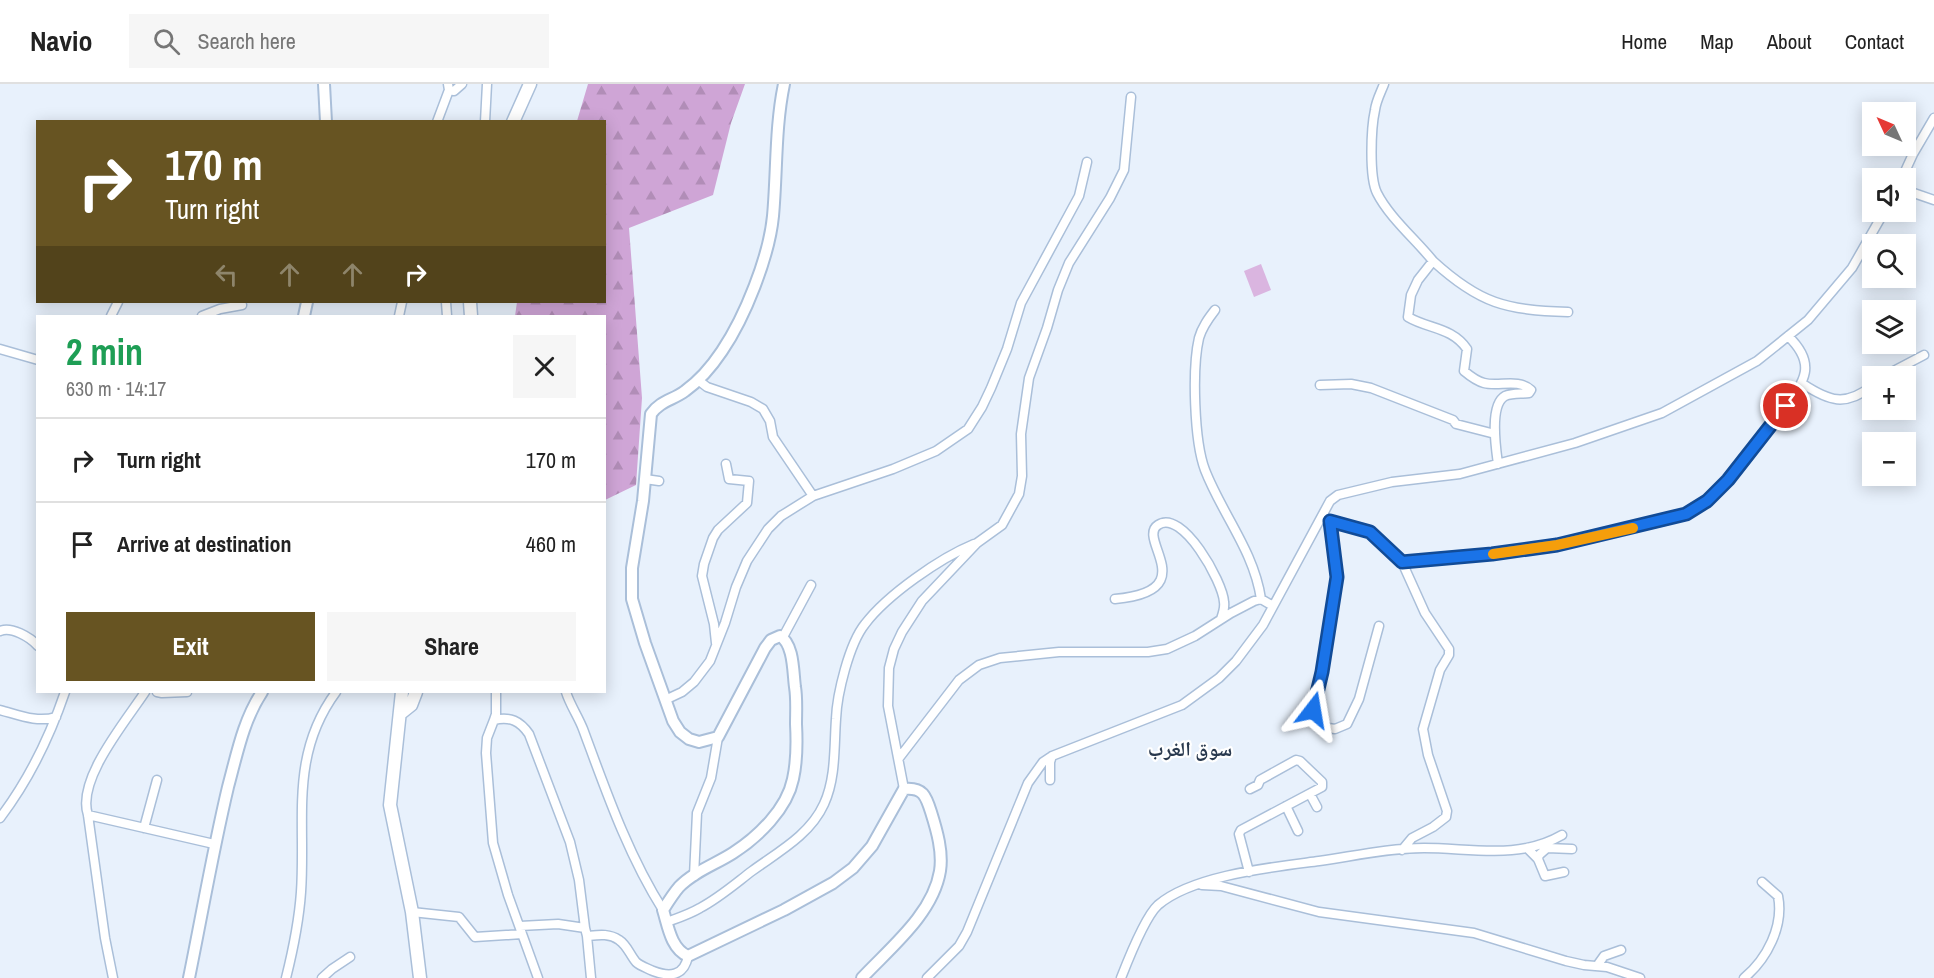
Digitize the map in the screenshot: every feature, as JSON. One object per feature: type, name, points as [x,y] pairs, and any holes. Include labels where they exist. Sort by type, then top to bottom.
[{"type":"main road","points":[[514,120],[530,84]]},
{"type":"main road","points":[[402,693],[390,805],[412,912],[419,977]]},
{"type":"main road","points":[[400,713],[411,705],[416,693]]},
{"type":"street","points":[[324,84],[326,120]]},
{"type":"street","points":[[438,120],[449,87],[454,91],[462,84]]},
{"type":"street","points":[[485,120],[487,84]]},
{"type":"street","points":[[718,737],[699,742],[689,739],[680,732],[673,721],[645,643],[632,598],[632,568],[645,479],[651,414],[661,403],[683,393],[698,380],[720,353],[733,334],[745,308],[770,242],[779,106],[783,84]]},
{"type":"street","points":[[1384,84],[1375,109],[1373,123],[1373,177],[1374,186],[1386,206],[1433,261],[1458,284],[1494,303],[1535,311],[1568,312]]},
{"type":"street","points":[[666,922],[700,909],[722,894],[792,843],[815,820],[825,803],[832,777],[836,719],[842,679],[864,625],[881,607],[919,576],[944,559],[977,543],[1002,525],[1019,494],[1022,476],[1021,434],[1029,378],[1069,263],[1110,198],[1124,170],[1131,97]]},
{"type":"street","points":[[1907,168],[1934,118]]},
{"type":"street","points":[[665,700],[682,692],[694,682],[710,661],[717,647],[741,574],[768,529],[781,516],[813,496],[893,469],[936,451],[968,429],[991,388],[1007,349],[1021,303],[1078,196],[1087,162]]},
{"type":"street","points":[[1916,194],[1934,200]]},
{"type":"street","points":[[927,978],[959,946],[978,907],[1028,783],[1036,770],[1052,756],[1182,705],[1219,678],[1236,662],[1263,625],[1330,501],[1338,495],[1392,482],[1460,474],[1498,464],[1575,443],[1662,413],[1749,365],[1788,336],[1819,308],[1852,268],[1878,222]]},
{"type":"street","points":[[1433,261],[1411,295],[1407,317],[1422,325],[1437,327],[1461,340],[1467,349],[1464,370],[1472,378],[1487,384],[1518,384],[1531,390],[1528,393],[1506,396],[1499,402],[1495,434],[1498,464]]},
{"type":"street","points":[[205,315],[246,303]]},
{"type":"street","points":[[1215,310],[1205,323],[1199,338],[1195,378],[1201,452],[1205,469],[1250,558],[1261,599],[1273,606]]},
{"type":"street","points":[[1402,562],[1492,554],[1557,545],[1686,514],[1707,501],[1728,480],[1803,384],[1805,361],[1800,348],[1788,336]]},
{"type":"street","points":[[0,349],[36,359]]},
{"type":"street","points":[[1903,366],[1924,355]]},
{"type":"street","points":[[698,380],[707,387],[751,402],[763,409],[768,415],[777,444],[789,458],[813,496]]},
{"type":"street","points":[[1320,385],[1351,384],[1371,388],[1453,420],[1456,424],[1495,434]]},
{"type":"street","points":[[1803,384],[1820,395],[1837,401],[1862,391]]},
{"type":"street","points":[[717,647],[714,624],[702,576],[704,564],[718,530],[747,502],[749,481],[729,479],[726,464]]},
{"type":"street","points":[[645,479],[659,482]]},
{"type":"street","points":[[1323,513],[1330,521],[1370,532],[1402,562],[1425,612],[1449,649],[1449,655],[1440,670],[1424,729],[1428,755],[1447,812],[1446,817],[1412,838],[1402,849]]},
{"type":"street","points":[[1330,521],[1337,577],[1322,672],[1313,710],[1322,728],[1328,730],[1342,728],[1352,716],[1359,699],[1379,626]]},
{"type":"street","points":[[1115,599],[1143,594],[1154,588],[1161,580],[1164,572],[1153,533],[1159,524],[1169,523],[1176,526],[1200,549],[1212,568],[1224,600],[1221,620]]},
{"type":"street","points":[[566,693],[579,718],[601,778],[637,863],[663,910],[677,947],[681,954],[688,956],[784,910],[833,883],[854,868],[872,846],[904,789],[888,706],[890,668],[894,649],[922,601],[977,543]]},
{"type":"street","points":[[783,637],[811,585]]},
{"type":"street","points":[[899,758],[959,680],[979,665],[1000,658],[1059,652],[1148,652],[1167,649],[1196,636],[1240,607],[1261,599]]},
{"type":"street","points":[[0,631],[10,629],[36,643]]},
{"type":"street","points":[[663,910],[680,886],[754,838],[780,806],[793,781],[796,756],[796,690],[790,651],[783,637]]},
{"type":"street","points":[[694,876],[697,813],[711,778],[718,737],[765,648],[771,640],[783,637]]},
{"type":"street","points":[[0,818],[17,796],[57,717],[65,693]]},
{"type":"street","points":[[113,978],[85,806],[91,779],[102,758],[144,693]]},
{"type":"street","points":[[189,978],[214,844],[243,729],[261,693]]},
{"type":"street","points":[[286,978],[301,890],[301,801],[309,746],[320,717],[335,693]]},
{"type":"street","points":[[496,693],[494,720],[487,738],[486,753],[493,843],[508,895],[538,978]]},
{"type":"street","points":[[0,710],[27,718],[46,720],[57,717]]},
{"type":"street","points":[[494,720],[518,721],[530,734],[570,842],[579,880],[591,978]]},
{"type":"street","points":[[1050,780],[1052,756]]},
{"type":"street","points":[[1248,872],[1239,834],[1241,830],[1322,787],[1322,782],[1300,761],[1296,760],[1260,780],[1258,786],[1250,789]]},
{"type":"street","points":[[144,828],[157,780]]},
{"type":"street","points":[[862,978],[905,935],[936,887],[940,869],[940,849],[925,795],[914,788],[904,789]]},
{"type":"street","points":[[1310,794],[1317,807]]},
{"type":"street","points":[[1286,806],[1298,831]]},
{"type":"street","points":[[88,815],[214,844]]},
{"type":"street","points":[[1121,978],[1151,914],[1165,901],[1215,879],[1402,849],[1508,851],[1527,848],[1562,835]]},
{"type":"street","points":[[1527,848],[1538,859],[1545,876],[1564,872]]},
{"type":"street","points":[[1538,859],[1547,848],[1572,849]]},
{"type":"street","points":[[1744,978],[1766,955],[1774,936],[1779,913],[1778,896],[1762,882]]},
{"type":"street","points":[[1197,886],[1221,886],[1326,914],[1381,919],[1474,933],[1566,961],[1607,967],[1640,978]]},
{"type":"street","points":[[412,912],[459,917],[475,937],[558,924],[612,936],[620,940],[637,963],[668,976],[674,976],[681,971],[687,963],[688,956]]},
{"type":"street","points":[[1599,963],[1604,956],[1621,950]]},
{"type":"street","points":[[322,978],[350,957]]},
{"type":"green space","points":[[588,84],[745,84],[731,123],[713,195],[629,228],[642,398],[636,485],[606,500],[606,315],[515,315],[517,303],[606,303],[606,120],[577,120]]},
{"type":"shaded area","points":[[1261,264],[1271,290],[1254,297],[1244,271]]},
{"type":"slow traffic","points":[[1493,554],[1557,545],[1633,528]]},
{"type":"district","name":"سوق الغرب","points":[[1190,748]]},
{"type":"route","points":[[1313,710],[1322,672],[1337,577],[1336,554],[1330,521],[1370,532],[1402,562],[1492,554],[1557,545],[1651,524],[1686,514],[1707,501],[1728,480],[1786,406]]}]
